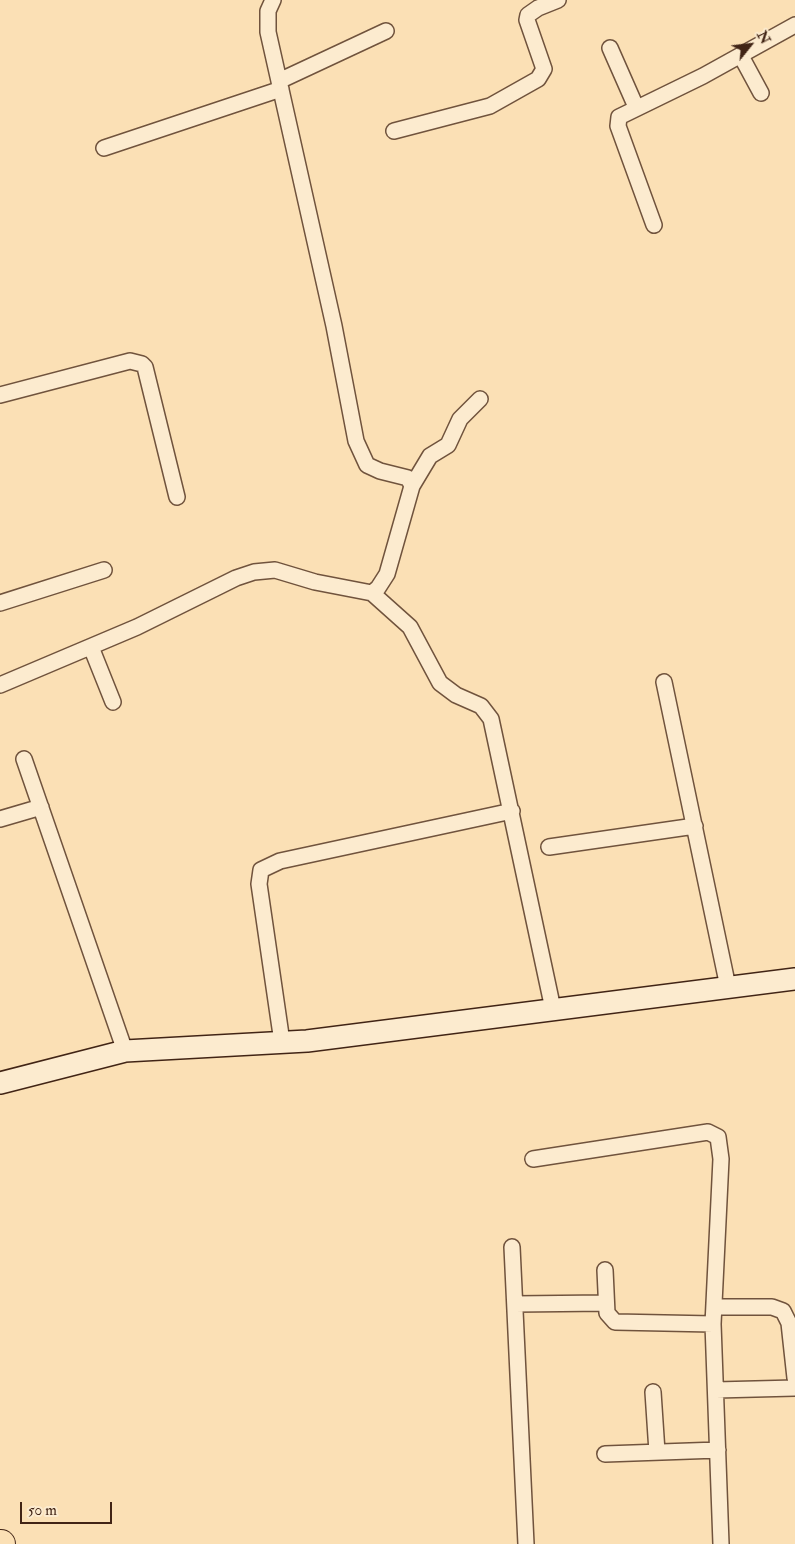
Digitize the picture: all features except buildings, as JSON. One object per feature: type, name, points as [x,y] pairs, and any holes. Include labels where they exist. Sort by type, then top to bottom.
[{"type":"street","points":[[273,0],[268,11],[268,32],[334,326],[359,451],[362,459],[373,469],[408,478],[412,486]]},
{"type":"street","points":[[394,131],[490,106],[538,79],[544,69],[527,20],[528,15],[538,8],[558,0]]},
{"type":"street","points":[[654,225],[618,126],[619,117],[741,56],[795,25]]},
{"type":"street","points":[[104,148],[280,85],[386,31]]},
{"type":"street","points":[[610,48],[636,107]]},
{"type":"street","points":[[741,56],[761,93]]},
{"type":"street","points":[[0,395],[130,362],[142,364],[145,367],[176,497]]},
{"type":"street","points":[[372,593],[378,588],[387,574],[412,486],[430,456],[448,445],[460,419],[480,399]]},
{"type":"street","points":[[0,685],[91,647],[236,578],[266,569],[334,586],[372,593],[410,627],[440,683],[456,695],[474,701],[487,712],[495,728],[553,1009]]},
{"type":"street","points":[[0,603],[104,570]]},
{"type":"street","points":[[91,647],[113,702]]},
{"type":"street","points":[[664,682],[728,987]]},
{"type":"street","points":[[24,759],[126,1051]]},
{"type":"street","points":[[0,819],[40,807]]},
{"type":"street","points":[[282,1042],[259,884],[261,870],[280,861],[512,812]]},
{"type":"street","points":[[549,847],[695,826]]},
{"type":"street","points":[[0,1083],[126,1051],[282,1042],[795,979]]},
{"type":"street","points":[[533,1159],[699,1133],[713,1133],[718,1137],[721,1146],[713,1324],[721,1544]]},
{"type":"street","points":[[512,1247],[526,1544]]},
{"type":"street","points":[[605,1270],[607,1313],[614,1322],[713,1324]]},
{"type":"street","points":[[515,1304],[606,1303]]},
{"type":"street","points":[[714,1307],[772,1306],[783,1311],[789,1323],[795,1378]]},
{"type":"street","points":[[716,1390],[795,1388]]},
{"type":"street","points":[[653,1392],[657,1452]]},
{"type":"street","points":[[605,1454],[718,1450]]}]
